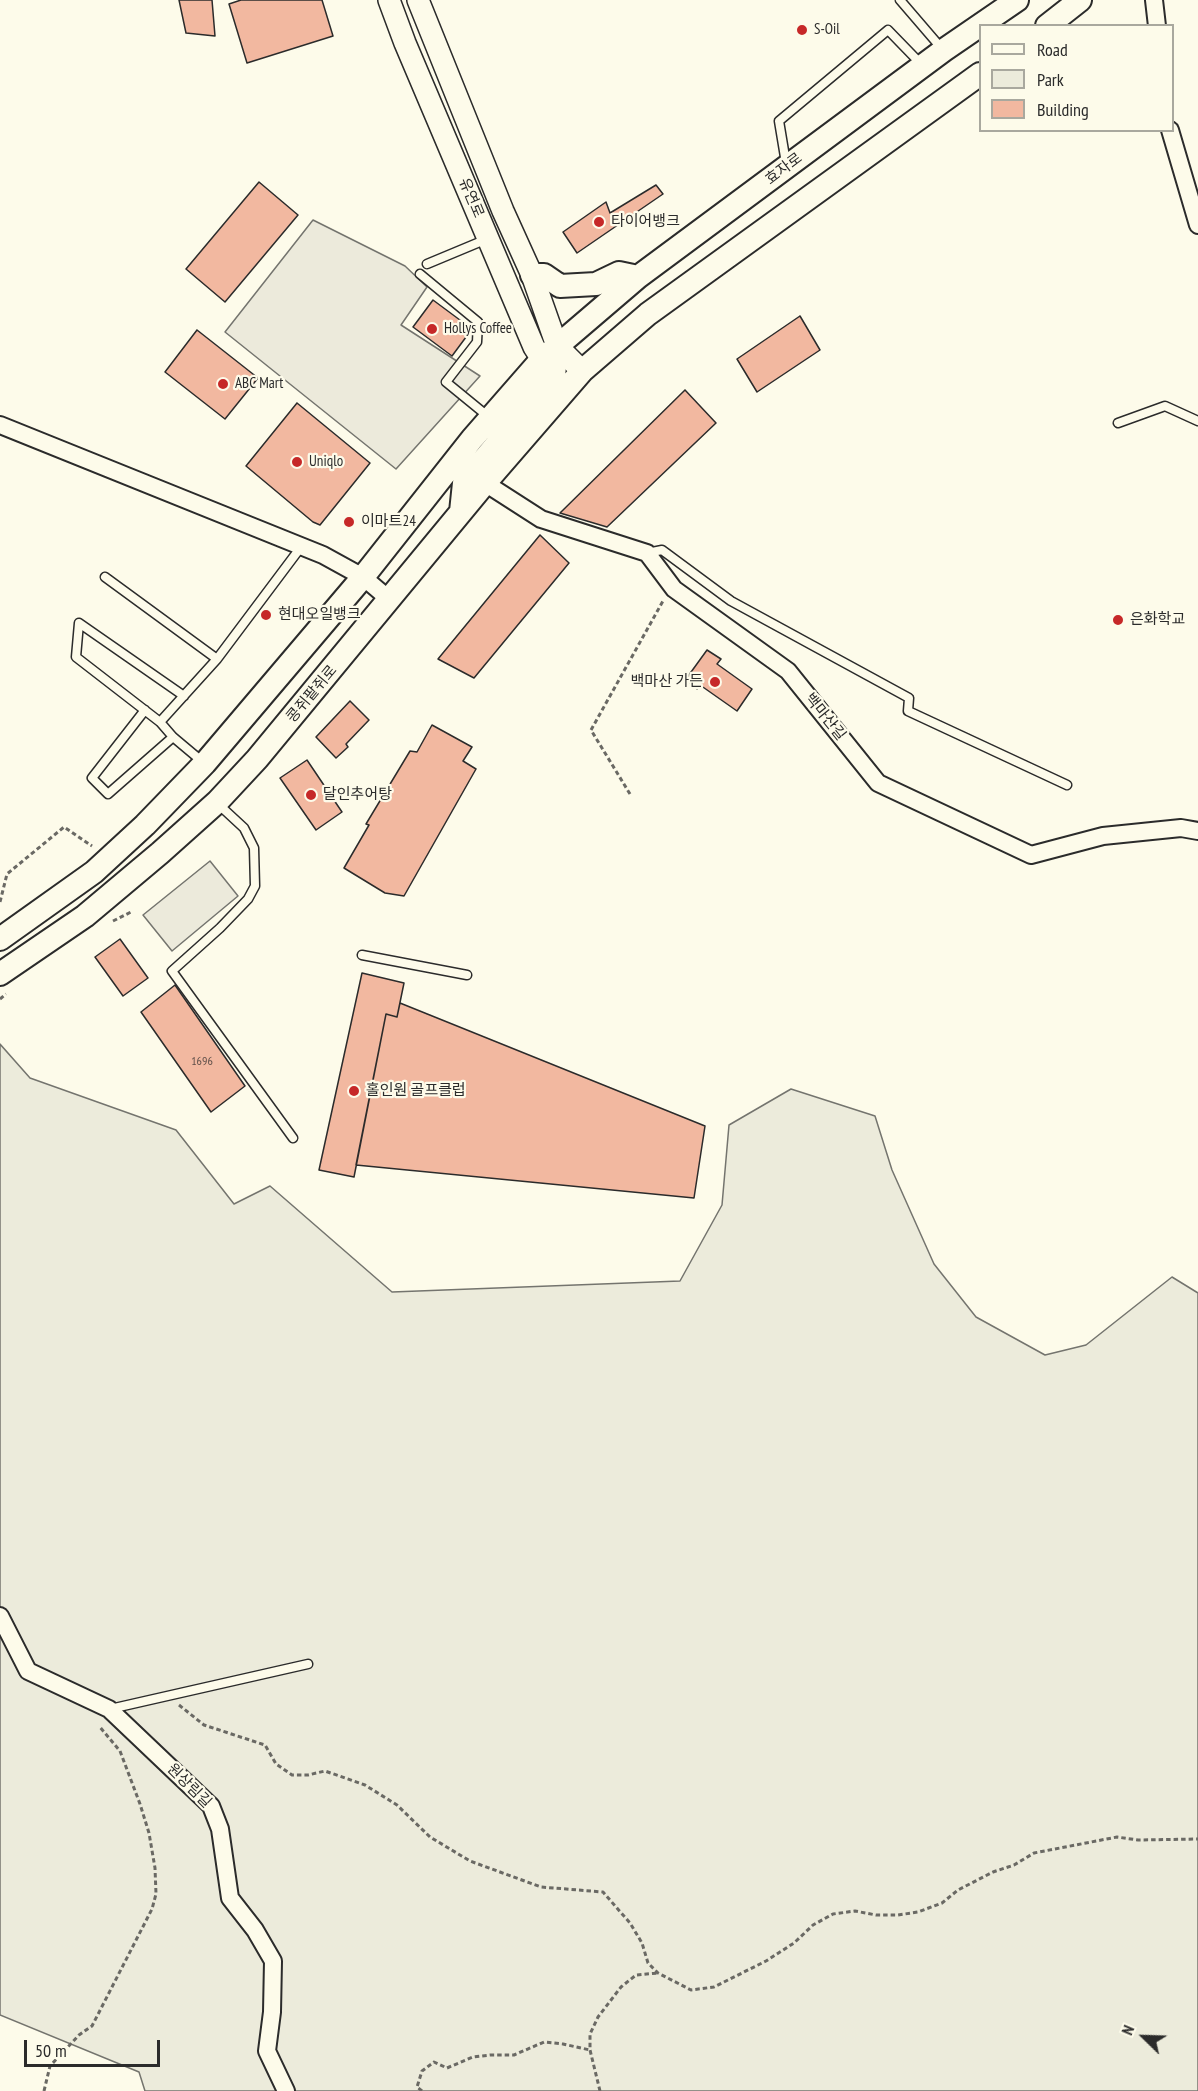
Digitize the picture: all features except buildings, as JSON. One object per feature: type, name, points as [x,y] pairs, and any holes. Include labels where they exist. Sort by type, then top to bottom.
[{"type":"main road","name":"효자로","points":[[982,24],[1017,0]]},
{"type":"main road","points":[[1050,24],[1080,0]]},
{"type":"main road","name":"효자로","points":[[555,368],[638,277],[979,26]]},
{"type":"main road","points":[[582,371],[648,314],[979,75]]},
{"type":"main road","points":[[531,275],[544,275],[560,286],[596,284],[619,273],[638,277]]},
{"type":"main road","points":[[461,512],[464,483],[555,368]]},
{"type":"main road","name":"콩쥐팥쥐로","points":[[0,974],[85,916],[217,802],[257,759],[485,483],[555,368]]},
{"type":"main road","name":"콩쥐팥쥐로","points":[[0,939],[94,872],[145,825],[205,763],[363,577],[490,418],[555,368],[582,371]]},
{"type":"street","name":"유연로","points":[[389,0],[534,347],[555,368],[582,371]]},
{"type":"street","name":"유연로","points":[[418,0],[531,275],[555,368]]},
{"type":"street","points":[[1154,0],[1157,24]]},
{"type":"street","points":[[415,66],[440,57]]},
{"type":"street","points":[[1171,132],[1198,225]]},
{"type":"street","points":[[0,425],[323,555],[363,577],[390,600]]},
{"type":"street","points":[[485,483],[541,519],[647,553]]},
{"type":"street","name":"백마산길","points":[[647,553],[672,586],[788,671],[879,783],[1031,855],[1103,836],[1181,828],[1198,831]]},
{"type":"street","name":"원상림길","points":[[0,1616],[28,1671],[86,1696],[109,1709],[211,1806],[220,1829],[230,1898],[255,1930],[273,1961],[272,2012],[267,2050],[286,2091]]},
{"type":"lane","points":[[900,0],[944,50]]},
{"type":"lane","points":[[787,166],[779,121],[888,30],[923,66]]},
{"type":"lane","points":[[428,264],[488,239]]},
{"type":"lane","points":[[420,274],[478,322],[477,342],[446,382],[490,418]]},
{"type":"lane","points":[[1118,423],[1165,406],[1198,421]]},
{"type":"lane","points":[[160,722],[217,658],[301,547]]},
{"type":"lane","points":[[647,553],[662,550],[731,601],[909,698],[908,711],[1067,785]]},
{"type":"lane","points":[[105,577],[217,658]]},
{"type":"lane","points":[[184,696],[79,623],[76,657],[160,722],[173,737],[205,763]]},
{"type":"lane","points":[[144,710],[92,778],[108,794],[173,737]]},
{"type":"lane","points":[[217,802],[244,828],[254,848],[255,886],[241,907],[172,971],[293,1138]]},
{"type":"lane","points":[[362,955],[467,975]]},
{"type":"lane","points":[[109,1709],[308,1664]]},
{"type":"path","points":[[630,794],[591,730],[672,586]]},
{"type":"path","points":[[0,902],[7,874],[64,827],[109,858]]},
{"type":"path","points":[[167,1695],[190,1716],[204,1725],[265,1745],[276,1764],[292,1775],[308,1775],[325,1771],[365,1785],[397,1806],[430,1837],[470,1861],[541,1887],[603,1892],[630,1923],[642,1943],[648,1963],[658,1973],[691,1990],[714,1987],[766,1962],[794,1943],[813,1925],[833,1914],[855,1911],[876,1915],[898,1915],[918,1912],[942,1903],[958,1890],[993,1872],[1014,1865],[1034,1853],[1117,1837],[1138,1840],[1198,1839]]},
{"type":"path","points":[[44,2091],[50,2066],[79,2035],[92,2026],[152,1909],[156,1894],[155,1868],[141,1804],[120,1751],[99,1726]]},
{"type":"path","points":[[600,2091],[590,2050],[590,2034],[598,2017],[621,1988],[636,1975],[658,1973]]},
{"type":"path","points":[[422,2091],[417,2087],[422,2071],[434,2062],[447,2067],[473,2057],[514,2055],[544,2042],[590,2050]]},
{"type":"green space","points":[[0,1044],[30,1078],[176,1130],[234,1204],[270,1186],[392,1292],[680,1281],[722,1205],[729,1125],[791,1089],[875,1116],[892,1170],[934,1264],[976,1317],[1045,1355],[1086,1345],[1172,1277],[1198,1293],[1198,2091],[145,2091],[139,2072],[0,2015]]},
{"type":"shaded area","points":[[313,220],[405,266],[427,287],[401,325],[480,376],[396,469],[225,332]]},
{"type":"shaded area","points":[[210,861],[238,896],[172,951],[143,915]]},
{"type":"place","name":"S-Oil","points":[[802,30]]},
{"type":"place","name":"타이어뱅크","points":[[599,222]]},
{"type":"place","name":"Hollys Coffee","points":[[432,329]]},
{"type":"place","name":"ABC Mart","points":[[223,384]]},
{"type":"place","name":"Uniqlo","points":[[297,462]]},
{"type":"place","name":"이마트24","points":[[349,522]]},
{"type":"place","name":"현대오일뱅크","points":[[266,615]]},
{"type":"place","name":"은화학교","points":[[1118,620]]},
{"type":"place","name":"백마산 가든","points":[[715,682]]},
{"type":"place","name":"달인추어탕","points":[[311,795]]},
{"type":"place","name":"홀인원 골프클럽","points":[[354,1091]]}]
